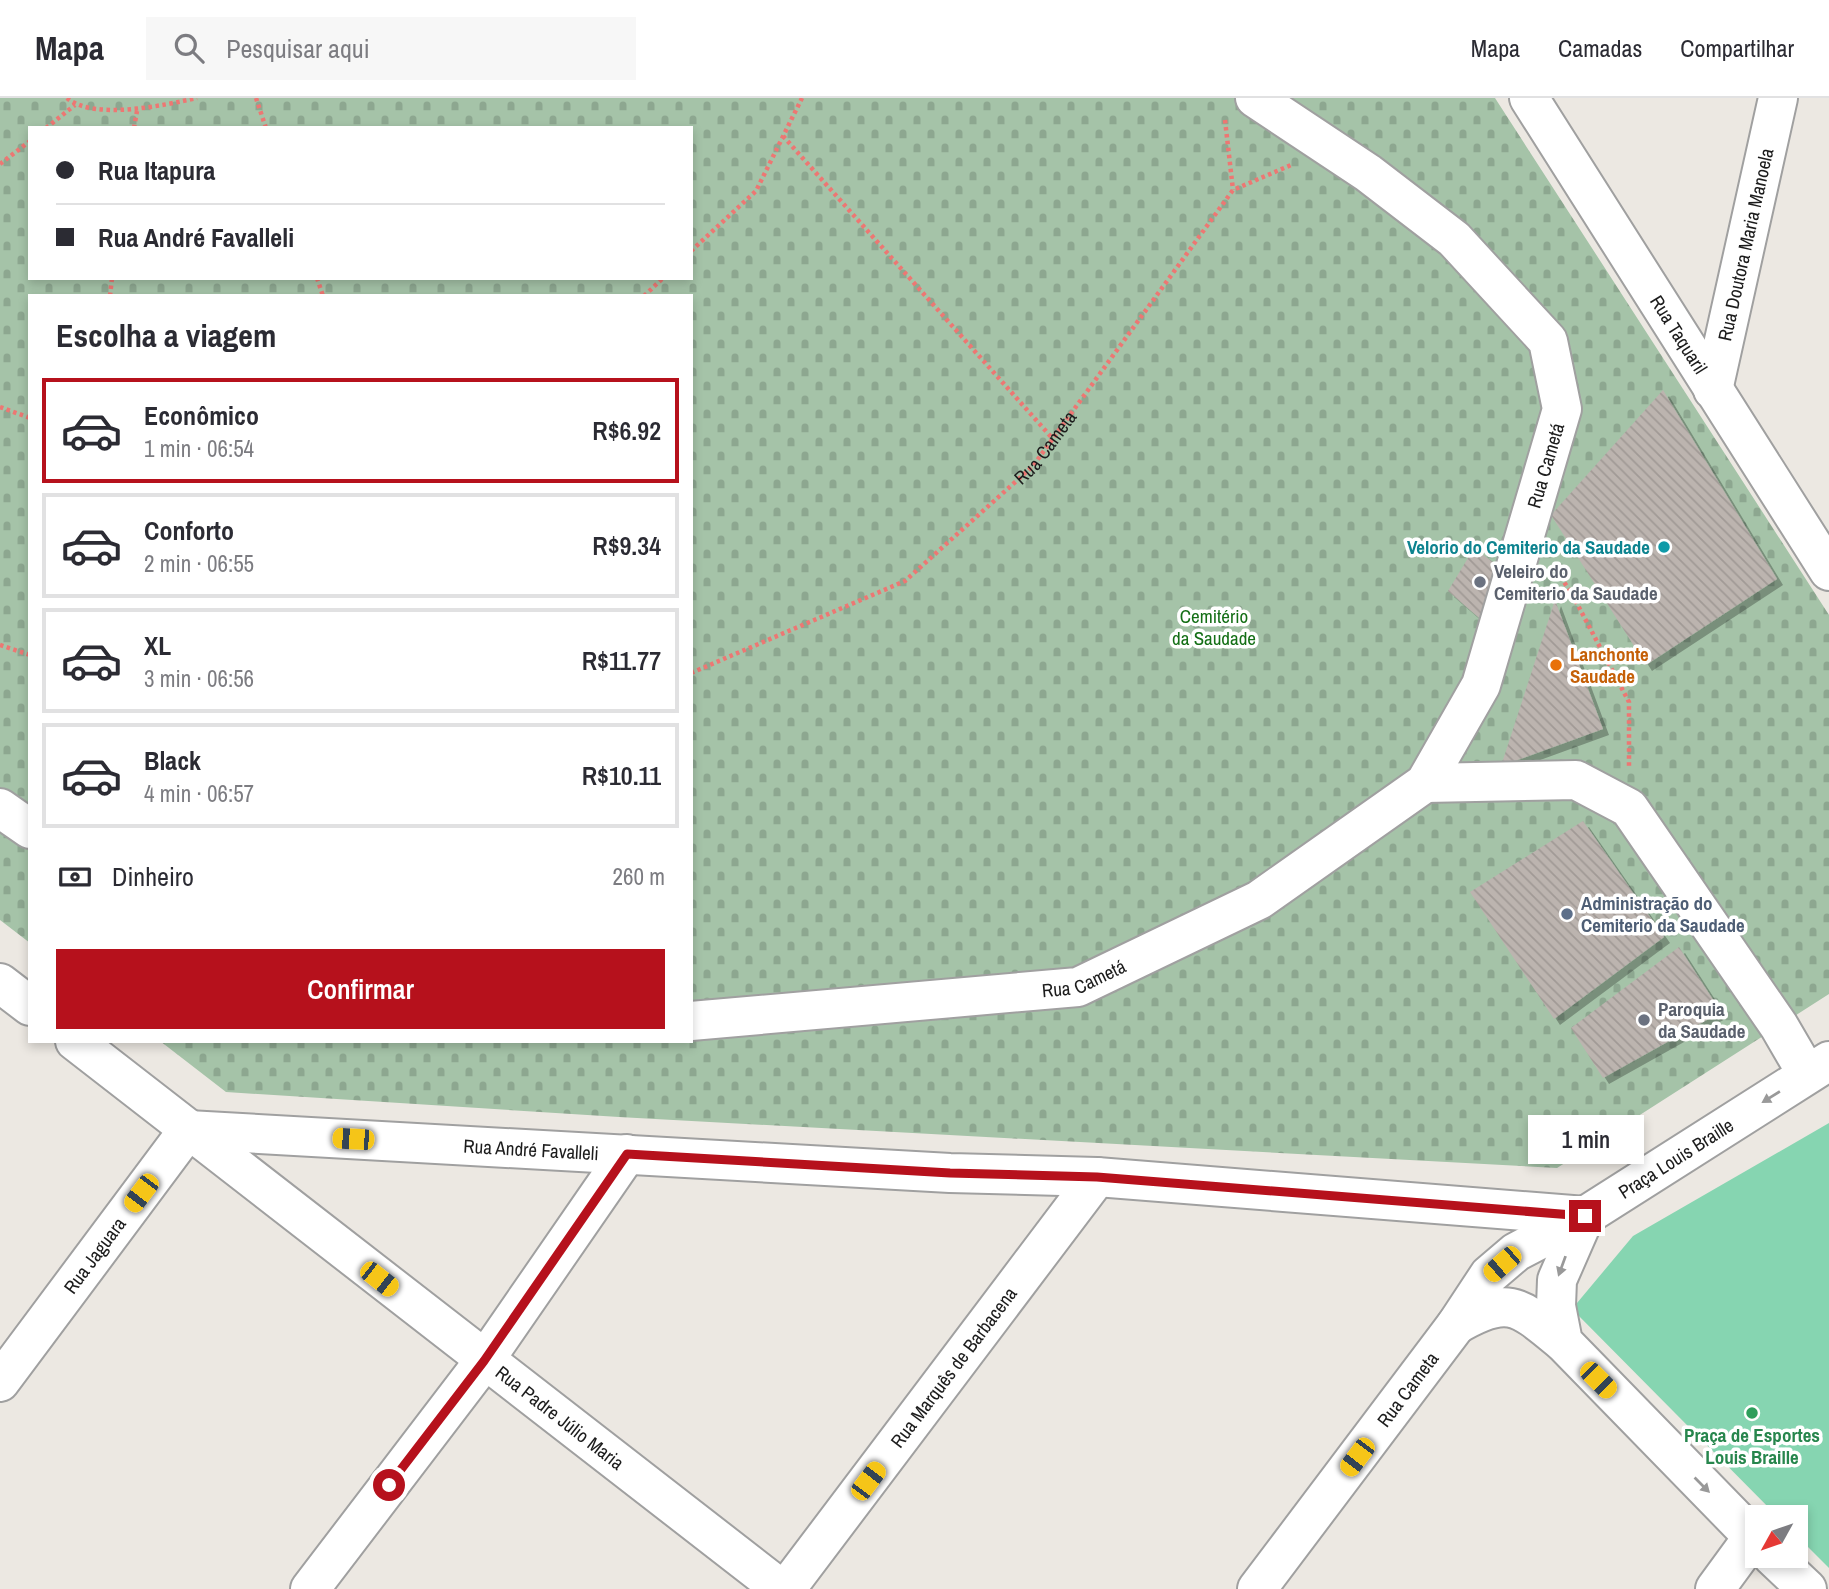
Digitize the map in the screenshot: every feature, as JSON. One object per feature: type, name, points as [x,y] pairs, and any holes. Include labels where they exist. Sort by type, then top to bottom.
[{"type":"street","name":"Rua Taquaril","points":[[1529,98],[1829,571]]},
{"type":"street","name":"Rua Doutora Maria Manoela","points":[[1713,390],[1778,98]]},
{"type":"street","name":"Rua Cametá","points":[[693,1021],[1078,987],[1259,900],[1425,783],[1480,685],[1562,409],[1548,341],[1454,239],[1368,173],[1331,149],[1240,105]]},
{"type":"street","points":[[1425,783],[1576,780],[1629,808],[1779,1026],[1818,1068]]},
{"type":"street","points":[[0,808],[28,828]]},
{"type":"street","points":[[0,983],[28,1004]]},
{"type":"street","name":"Rua Padre Júlio Maria","points":[[78,1043],[484,1361],[784,1589]]},
{"type":"street","name":"Praça Louis Braille","points":[[1585,1216],[1818,1068]]},
{"type":"street","name":"Rua André Favalleli","points":[[188,1130],[950,1173],[1097,1177],[1585,1216]]},
{"type":"street","name":"Rua Jaguara","points":[[0,1382],[188,1130]]},
{"type":"street","points":[[310,1589],[484,1361],[627,1154]]},
{"type":"street","name":"Rua Marquês de Barbacena","points":[[784,1589],[1097,1177]]},
{"type":"street","points":[[1585,1216],[1557,1280],[1556,1306],[1563,1342],[1745,1529]]},
{"type":"street","name":"Rua Cameta","points":[[1257,1589],[1456,1325],[1489,1275],[1516,1252],[1585,1216]]},
{"type":"street","name":"Rua Cameta","points":[[1456,1325],[1484,1309],[1503,1306],[1527,1313],[1563,1342]]},
{"type":"street","points":[[1715,1589],[1745,1560]]},
{"type":"street","points":[[1785,1568],[1807,1589]]},
{"type":"path","points":[[67,98],[75,105],[137,111],[197,98]]},
{"type":"path","points":[[256,98],[265,126]]},
{"type":"path","points":[[693,249],[756,191],[802,98]]},
{"type":"path","points":[[49,126],[75,105]]},
{"type":"path","points":[[1240,105],[1233,190],[1331,149]]},
{"type":"path","points":[[134,126],[137,111]]},
{"type":"path","points":[[783,136],[1053,439]]},
{"type":"path","points":[[0,164],[28,143]]},
{"type":"path","name":"Rua Cameta","points":[[693,672],[905,581],[1033,466],[1233,190]]},
{"type":"path","points":[[646,294],[661,280]]},
{"type":"path","points":[[0,407],[28,417]]},
{"type":"path","points":[[1528,527],[1573,596],[1629,702],[1629,808]]},
{"type":"path","points":[[0,645],[28,653]]},
{"type":"green space","name":"Cemitério da Saudade","points":[[0,98],[1495,98],[1829,615],[1829,994],[1557,1168],[619,1117],[226,1092],[163,1043],[693,1043],[693,294],[28,294],[28,941],[0,920]]},
{"type":"green space","name":"Praça de Esportes Louis Braille","points":[[1829,1123],[1829,1568],[1808,1547],[1808,1505],[1766,1505],[1572,1309],[1633,1236]]},
{"type":"building","name":"Velorio do Cemiterio da Saudade","points":[[1663,390],[1777,579],[1646,665],[1551,515]]},
{"type":"building","name":"Veleiro do Cemiterio da Saudade","points":[[1474,548],[1508,573],[1492,629],[1448,591]]},
{"type":"building","name":"Lanchonte Saudade","points":[[1555,600],[1603,729],[1501,766]]},
{"type":"building","name":"Administração do Cemiterio da Saudade","points":[[1583,821],[1664,937],[1554,1019],[1470,892]]},
{"type":"building","name":"Paroquia da Saudade","points":[[1679,947],[1721,1012],[1603,1078],[1571,1028]]},
{"type":"place","name":"Velorio do Cemiterio da Saudade","points":[[1664,547]]},
{"type":"place","name":"Veleiro do Cemiterio da Saudade","points":[[1480,582]]},
{"type":"place","name":"Lanchonte Saudade","points":[[1556,665]]},
{"type":"place","name":"Administração do Cemiterio da Saudade","points":[[1567,914]]},
{"type":"place","name":"Paroquia da Saudade","points":[[1644,1020]]},
{"type":"place","name":"Praça de Esportes Louis Braille","points":[[1752,1413]]},
{"type":"route","points":[[389,1485],[484,1361],[627,1154],[950,1173],[1097,1177],[1585,1216]]}]
